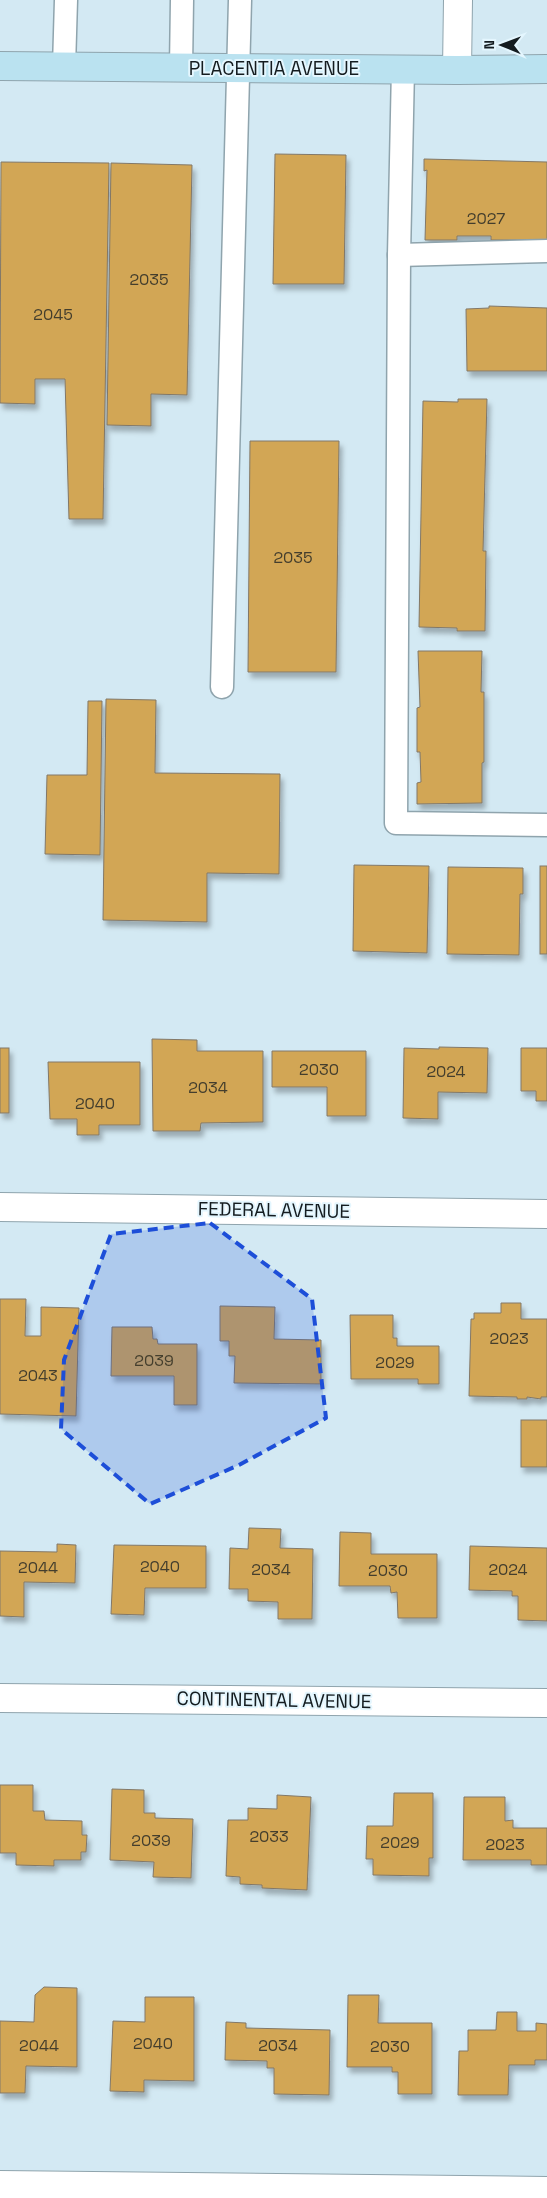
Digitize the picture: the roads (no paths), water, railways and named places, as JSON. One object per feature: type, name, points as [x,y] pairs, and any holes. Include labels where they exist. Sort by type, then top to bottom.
[{"type":"main road","name":"PLACENTIA AVENUE","points":[[0,66],[547,69]]},
{"type":"street","points":[[457,70],[458,0]]},
{"type":"street","name":"FEDERAL AVENUE","points":[[0,1207],[547,1214]]},
{"type":"street","name":"CONTINENTAL AVENUE","points":[[0,1698],[547,1703]]},
{"type":"street","points":[[0,2185],[245,2193],[547,2191]]},
{"type":"lane","points":[[64,67],[66,0]]},
{"type":"lane","points":[[181,68],[182,0]]},
{"type":"lane","points":[[222,687],[240,0]]},
{"type":"lane","points":[[403,68],[399,255],[396,823],[547,826]]},
{"type":"lane","points":[[399,255],[547,252]]}]
